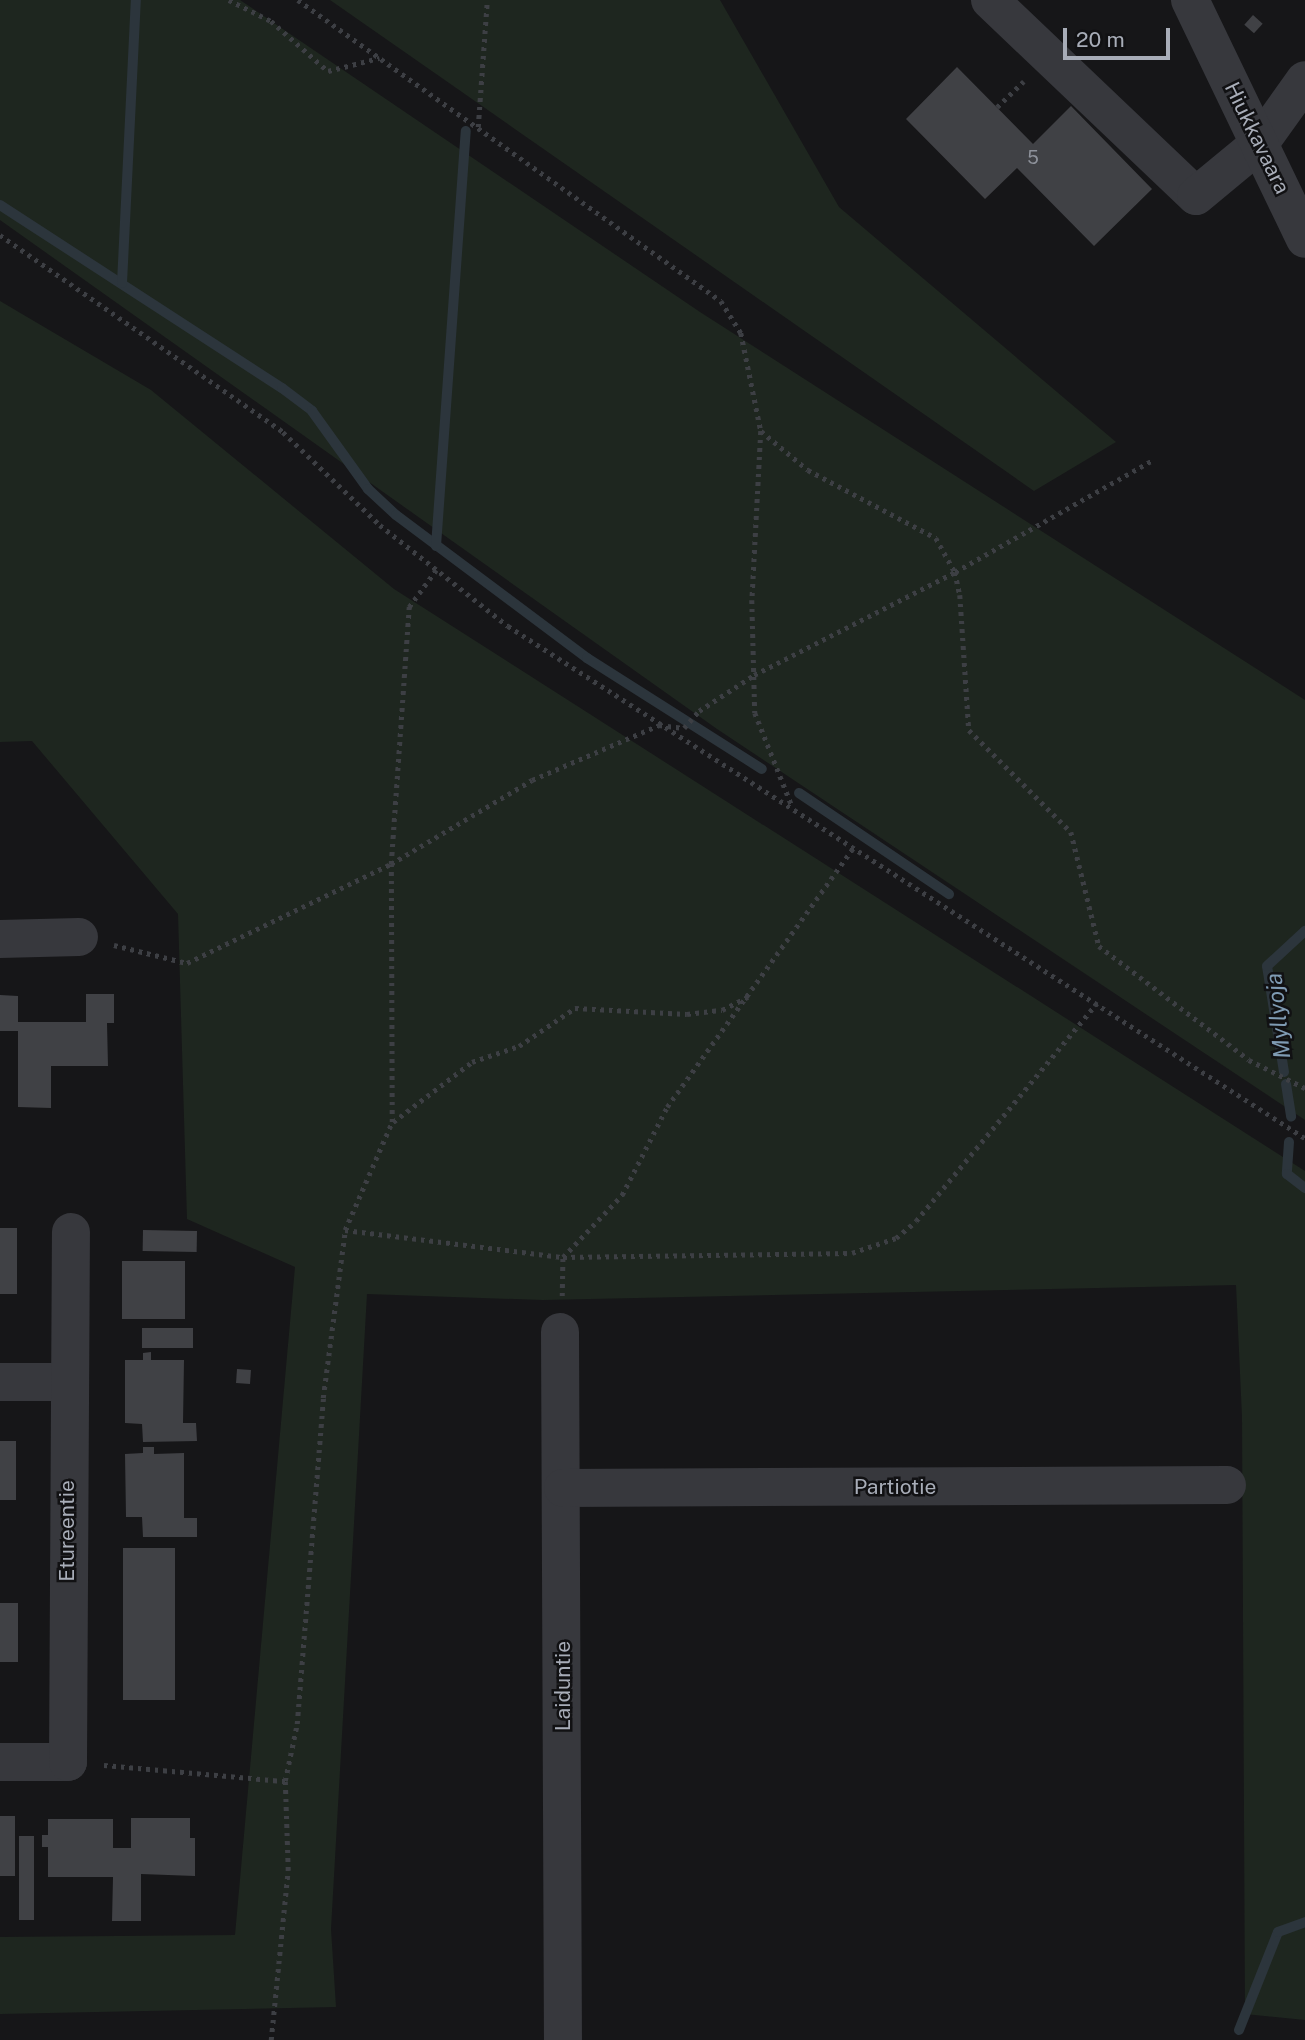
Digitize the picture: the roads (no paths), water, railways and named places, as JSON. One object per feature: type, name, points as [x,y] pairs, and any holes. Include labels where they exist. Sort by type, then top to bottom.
[{"type":"street","points":[[990,0],[1196,195],[1259,143],[1305,80]]},
{"type":"street","name":"Hiukkavaara","points":[[1189,0],[1305,239]]},
{"type":"street","points":[[0,939],[79,937]]},
{"type":"street","name":"Etureentie","points":[[0,1762],[68,1762],[67,1382],[71,1232]]},
{"type":"street","name":"Laiduntie","points":[[560,1332],[563,1488],[563,2040]]},
{"type":"street","points":[[0,1382],[67,1382]]},
{"type":"street","name":"Partiotie","points":[[563,1488],[1227,1485]]},
{"type":"waterway","points":[[122,283],[136,0]]},
{"type":"waterway","points":[[436,546],[466,131]]},
{"type":"waterway","points":[[0,205],[282,388],[312,411],[368,489],[396,515],[587,658],[762,769]]},
{"type":"waterway","points":[[799,793],[949,894]]},
{"type":"waterway","name":"Myllyoja","points":[[1284,1072],[1267,966],[1305,931]]},
{"type":"waterway","name":"Myllyoja","points":[[1286,1084],[1291,1117]]},
{"type":"waterway","name":"Myllyoja","points":[[1289,1142],[1287,1174],[1305,1188]]},
{"type":"waterway","name":"Myllyoja","points":[[1239,2030],[1278,1932],[1305,1922]]}]
